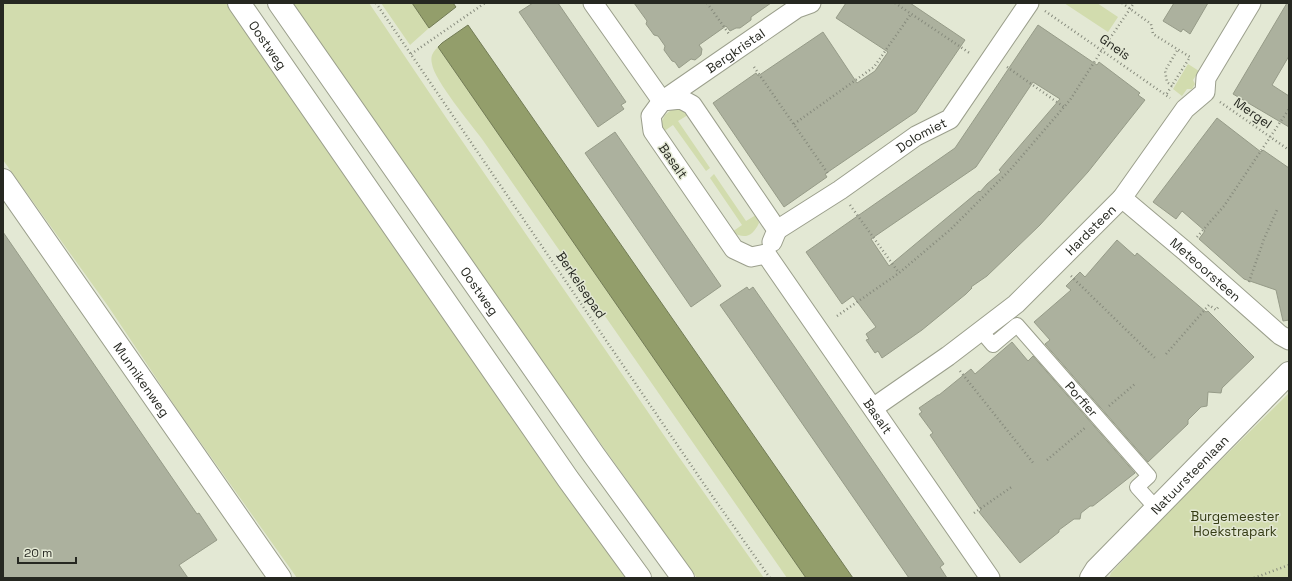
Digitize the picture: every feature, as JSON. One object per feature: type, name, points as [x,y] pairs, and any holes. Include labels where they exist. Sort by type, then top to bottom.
[{"type":"main road","name":"Oostweg","points":[[239,3],[568,479],[640,578]]},
{"type":"main road","name":"Oostweg","points":[[279,3],[594,455],[682,578]]},
{"type":"main road","name":"Munnikenweg","points":[[3,180],[280,578]]},
{"type":"main road","name":"Natuursteenlaan","points":[[1091,578],[1096,570],[1289,373]]},
{"type":"street","points":[[593,3],[662,101],[680,99],[692,105],[777,230],[766,254]]},
{"type":"street","name":"Bergkristal","points":[[662,101],[798,8],[811,3]]},
{"type":"street","points":[[1205,92],[1206,78],[1251,3]]},
{"type":"street","name":"Dolomiet","points":[[777,230],[840,190],[916,136],[950,119],[990,62],[1036,6]]},
{"type":"street","name":"Hardsteen","points":[[873,408],[948,356],[1016,304],[1122,198],[1185,109],[1205,92]]},
{"type":"street","name":"Basalt","points":[[662,101],[651,116],[653,132],[734,249],[750,257],[766,254],[990,578]]},
{"type":"street","name":"Meteoorsteen","points":[[1122,198],[1185,251],[1280,336],[1289,340]]},
{"type":"street","name":"Porfier","points":[[981,331],[993,345],[1017,325],[1149,476],[1137,488],[1156,508]]},
{"type":"path","name":"Berkelsepad","points":[[376,3],[706,487],[770,578]]},
{"type":"path","points":[[411,54],[485,3]]},
{"type":"path","points":[[707,3],[739,48]]},
{"type":"path","points":[[895,3],[1064,107]]},
{"type":"path","points":[[1122,3],[1151,24],[1153,34],[1190,57],[1166,95]]},
{"type":"path","points":[[837,316],[898,273],[951,228],[1010,170],[1070,100],[1134,3]]},
{"type":"path","name":"Gneis","points":[[1036,6],[1102,50],[1185,109]]},
{"type":"path","points":[[794,124],[874,67],[911,14]]},
{"type":"path","points":[[1172,86],[1167,82],[1165,71],[1178,49]]},
{"type":"path","points":[[754,67],[898,273]]},
{"type":"path","name":"Mergel","points":[[1205,92],[1289,150]]},
{"type":"path","points":[[1185,251],[1224,206],[1289,109]]},
{"type":"path","points":[[1166,354],[1209,304],[1216,310],[1236,296],[1278,210]]},
{"type":"path","points":[[1057,262],[1154,358]]},
{"type":"path","points":[[948,356],[1034,464]]},
{"type":"path","points":[[974,513],[1013,486]]},
{"type":"path","points":[[1254,578],[1289,565]]},
{"type":"green space","points":[[3,3],[228,3],[628,578],[297,578],[179,412],[108,306],[3,160]]},
{"type":"green space","points":[[289,3],[369,3],[674,450],[764,578],[697,578],[528,342],[426,195]]},
{"type":"green space","points":[[381,3],[412,3],[429,28],[410,45]]},
{"type":"green space","points":[[1064,3],[1097,3],[1118,17],[1108,32]]},
{"type":"green space","points":[[438,47],[806,578],[787,578],[482,139],[446,91],[434,71],[431,61],[432,54]]},
{"type":"green space","points":[[1188,64],[1199,71],[1193,80],[1195,84],[1192,89],[1187,89],[1182,96],[1173,89]]},
{"type":"green space","points":[[671,110],[681,110],[688,115],[678,121],[710,168],[706,171],[673,125],[663,132],[661,123],[665,115]]},
{"type":"green space","points":[[714,174],[746,221],[756,215],[759,223],[751,234],[741,236],[732,232],[742,225],[710,178]]},
{"type":"green space","name":"Burgemeester Hoekstrapark","points":[[1289,393],[1289,578],[1109,578],[1111,573],[1172,508]]},
{"type":"shaded area","points":[[412,3],[453,3],[456,7],[429,28]]},
{"type":"shaded area","points":[[468,25],[853,578],[806,578],[438,47]]},
{"type":"building","points":[[533,3],[558,3],[626,102],[621,105],[624,109],[598,127],[519,12]]},
{"type":"building","points":[[634,3],[771,3],[751,17],[751,20],[740,28],[730,31],[726,26],[699,45],[702,49],[701,55],[695,60],[691,59],[679,68],[664,50],[665,46],[658,36],[654,35],[646,24],[647,21]]},
{"type":"building","points":[[846,3],[910,3],[965,40],[916,112],[825,174],[827,177],[784,207],[713,103],[756,73],[758,76],[823,32],[857,83],[875,71],[888,52],[836,18]]},
{"type":"building","points":[[1174,3],[1208,3],[1190,34],[1183,29],[1181,32],[1163,21]]},
{"type":"building","points":[[1287,3],[1289,3],[1289,56],[1272,85],[1289,96],[1289,127],[1233,94]]},
{"type":"building","points":[[1038,25],[1097,65],[1099,62],[1140,93],[1138,95],[1145,100],[1088,172],[1040,225],[987,276],[971,287],[972,288],[966,294],[922,330],[882,358],[878,351],[875,353],[866,340],[869,339],[866,334],[876,327],[853,296],[842,304],[806,252],[955,148]],"holes":[[[1033,82],[1060,99],[999,170],[1001,172],[980,192],[979,191],[889,266],[871,239],[976,167]]]},
{"type":"building","points":[[1217,118],[1261,152],[1263,150],[1289,168],[1289,320],[1283,321],[1276,290],[1244,279],[1199,239],[1205,231],[1182,211],[1176,219],[1153,202]]},
{"type":"building","points":[[615,132],[721,286],[691,307],[585,153]]},
{"type":"building","points":[[3,232],[197,514],[199,513],[217,540],[179,565],[188,578],[3,578]]},
{"type":"building","points":[[1117,240],[1135,256],[1137,253],[1206,312],[1208,311],[1254,357],[1222,388],[1221,393],[1208,392],[1207,406],[1201,407],[1188,420],[1188,424],[1148,462],[1045,344],[1050,340],[1034,322],[1071,290],[1066,286],[1080,272],[1085,277]]},
{"type":"building","points":[[747,287],[749,290],[753,287],[944,564],[940,567],[947,578],[909,578],[720,305]]},
{"type":"building","points":[[1012,342],[1028,361],[1033,356],[1135,473],[1093,506],[1090,506],[1081,513],[1080,519],[1074,519],[1059,530],[1059,532],[1020,563],[979,512],[981,510],[930,435],[933,433],[919,414],[922,412],[919,408],[939,395],[971,369],[975,374]]}]
